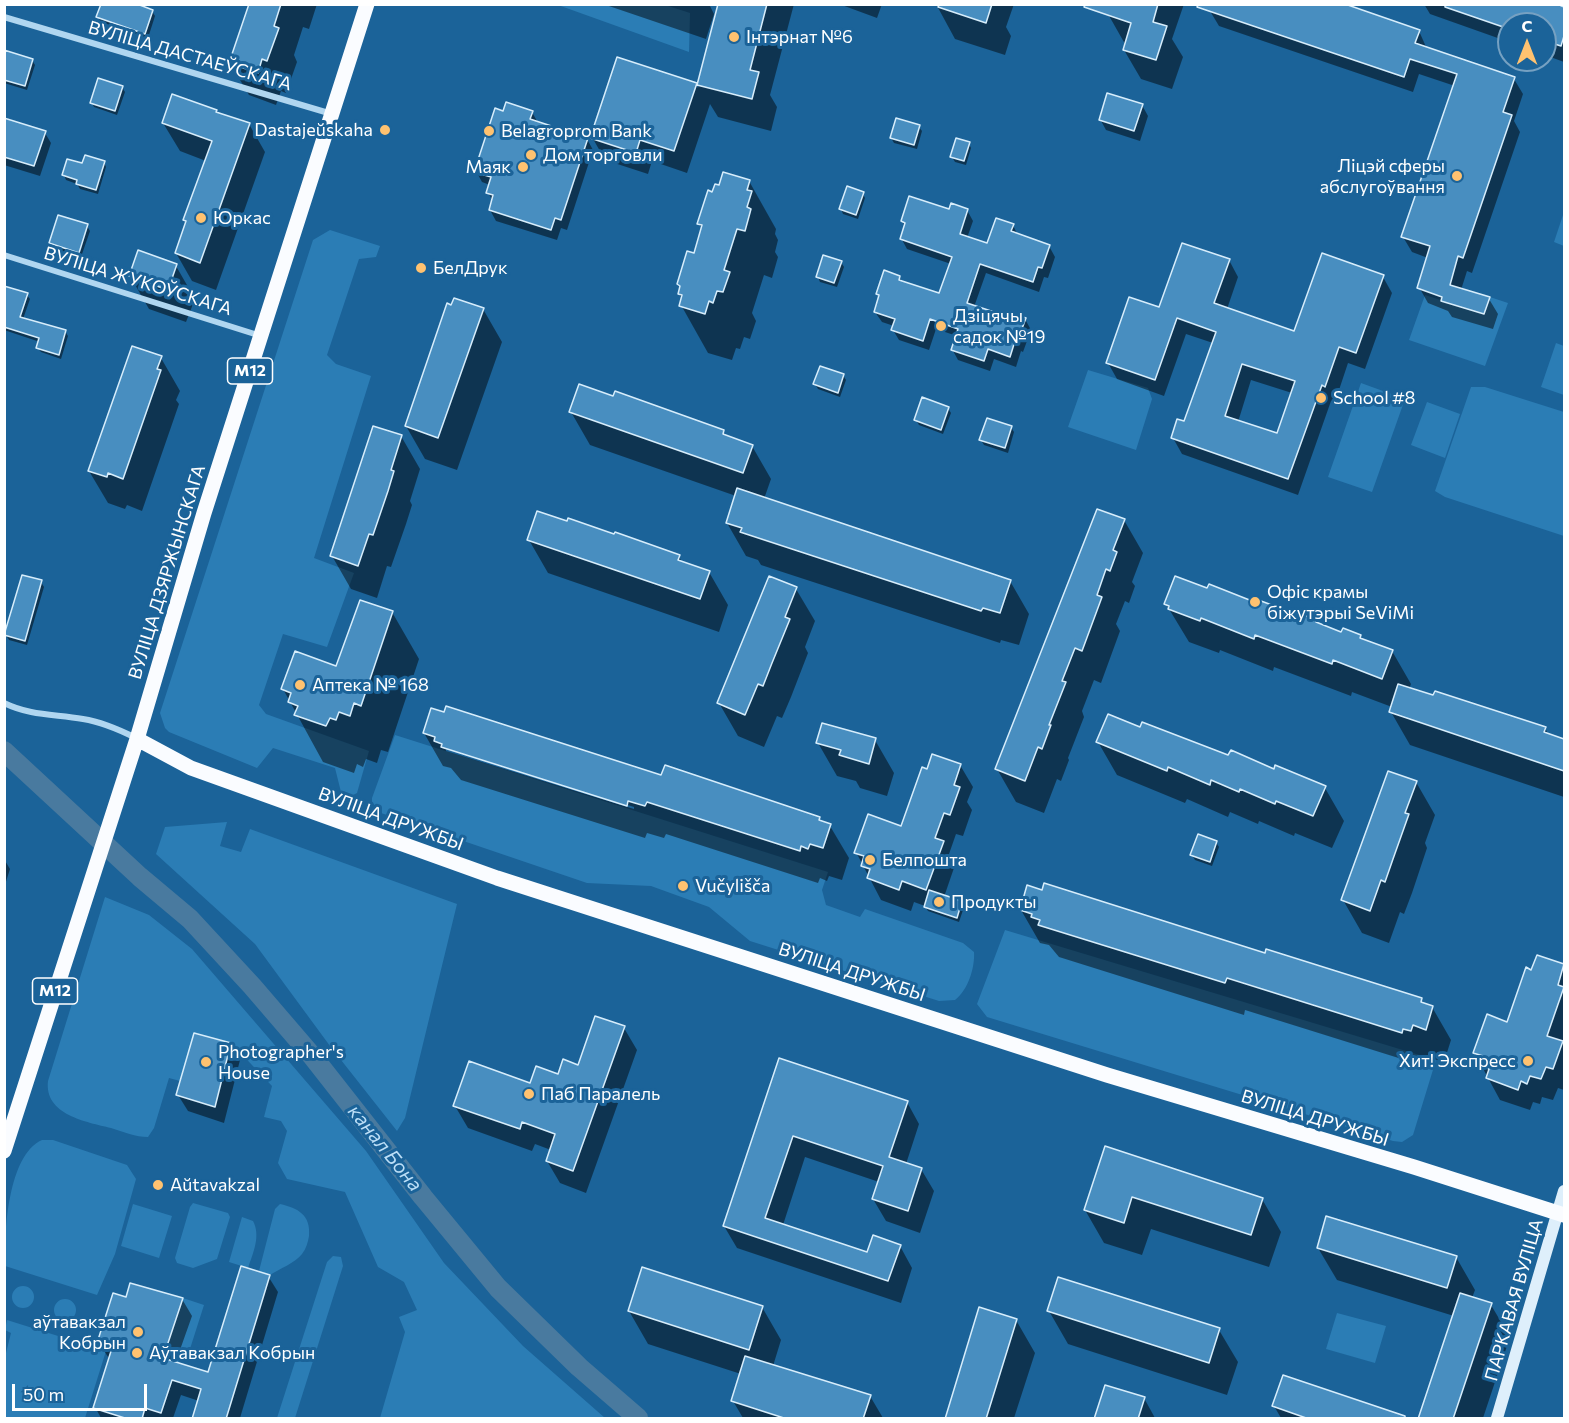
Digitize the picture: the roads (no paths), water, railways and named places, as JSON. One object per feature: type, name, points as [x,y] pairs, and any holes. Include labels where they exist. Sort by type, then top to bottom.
[{"type":"main road","name":"ВУЛІЦА ДЗЯРЖЫНСКАГА","points":[[4,1151],[137,739],[204,513],[367,4]]},
{"type":"main road","name":"ВУЛІЦА ДРУЖБЫ","points":[[137,739],[191,768],[497,878],[1084,1068],[1561,1214]]},
{"type":"street","name":"ВУЛІЦА ДАСТАЕЎСКАГА","points":[[4,17],[332,114]]},
{"type":"street","name":"ВУЛІЦА ЖУКОЎСКАГА","points":[[4,255],[262,336]]},
{"type":"street","points":[[4,703],[42,716],[83,719],[106,724],[137,739]]},
{"type":"street","name":"ПАРКАВАЯ ВУЛІЦА","points":[[1497,1419],[1561,1214],[1564,1191]]},
{"type":"waterway","name":"канал Бона","points":[[4,751],[140,877],[190,919],[313,1057],[498,1288],[579,1367],[638,1418]]},
{"type":"place","name":"Інтэрнат №6","points":[[734,37]]},
{"type":"place","name":"Dastajeŭskaha","points":[[385,130]]},
{"type":"place","name":"Belagroprom Bank","points":[[489,131]]},
{"type":"place","name":"Дом торговли","points":[[531,155]]},
{"type":"place","name":"Маяк","points":[[523,167]]},
{"type":"place","name":"Ліцэй сферы абслугоўвання","points":[[1457,176]]},
{"type":"place","name":"Юркас","points":[[201,218]]},
{"type":"place","name":"БелДрук","points":[[421,268]]},
{"type":"place","name":"Дзіцячы садок №19","points":[[941,326]]},
{"type":"place","name":"School #8","points":[[1321,398]]},
{"type":"place","name":"Офіс крамы біжутэрыі SeViMi","points":[[1255,602]]},
{"type":"place","name":"Аптека № 168","points":[[300,685]]},
{"type":"place","name":"Белпошта","points":[[870,860]]},
{"type":"place","name":"Vučylišča","points":[[683,886]]},
{"type":"place","name":"Продукты","points":[[939,902]]},
{"type":"place","name":"Хит! Экспресс","points":[[1528,1061]]},
{"type":"place","name":"Photographer's House","points":[[206,1062]]},
{"type":"place","name":"Паб Паралель","points":[[529,1094]]},
{"type":"place","name":"Aŭtavakzal","points":[[158,1185]]},
{"type":"place","name":"аўтавакзал Кобрын","points":[[138,1332]]},
{"type":"place","name":"Аўтавакзал Кобрын","points":[[137,1353]]}]
